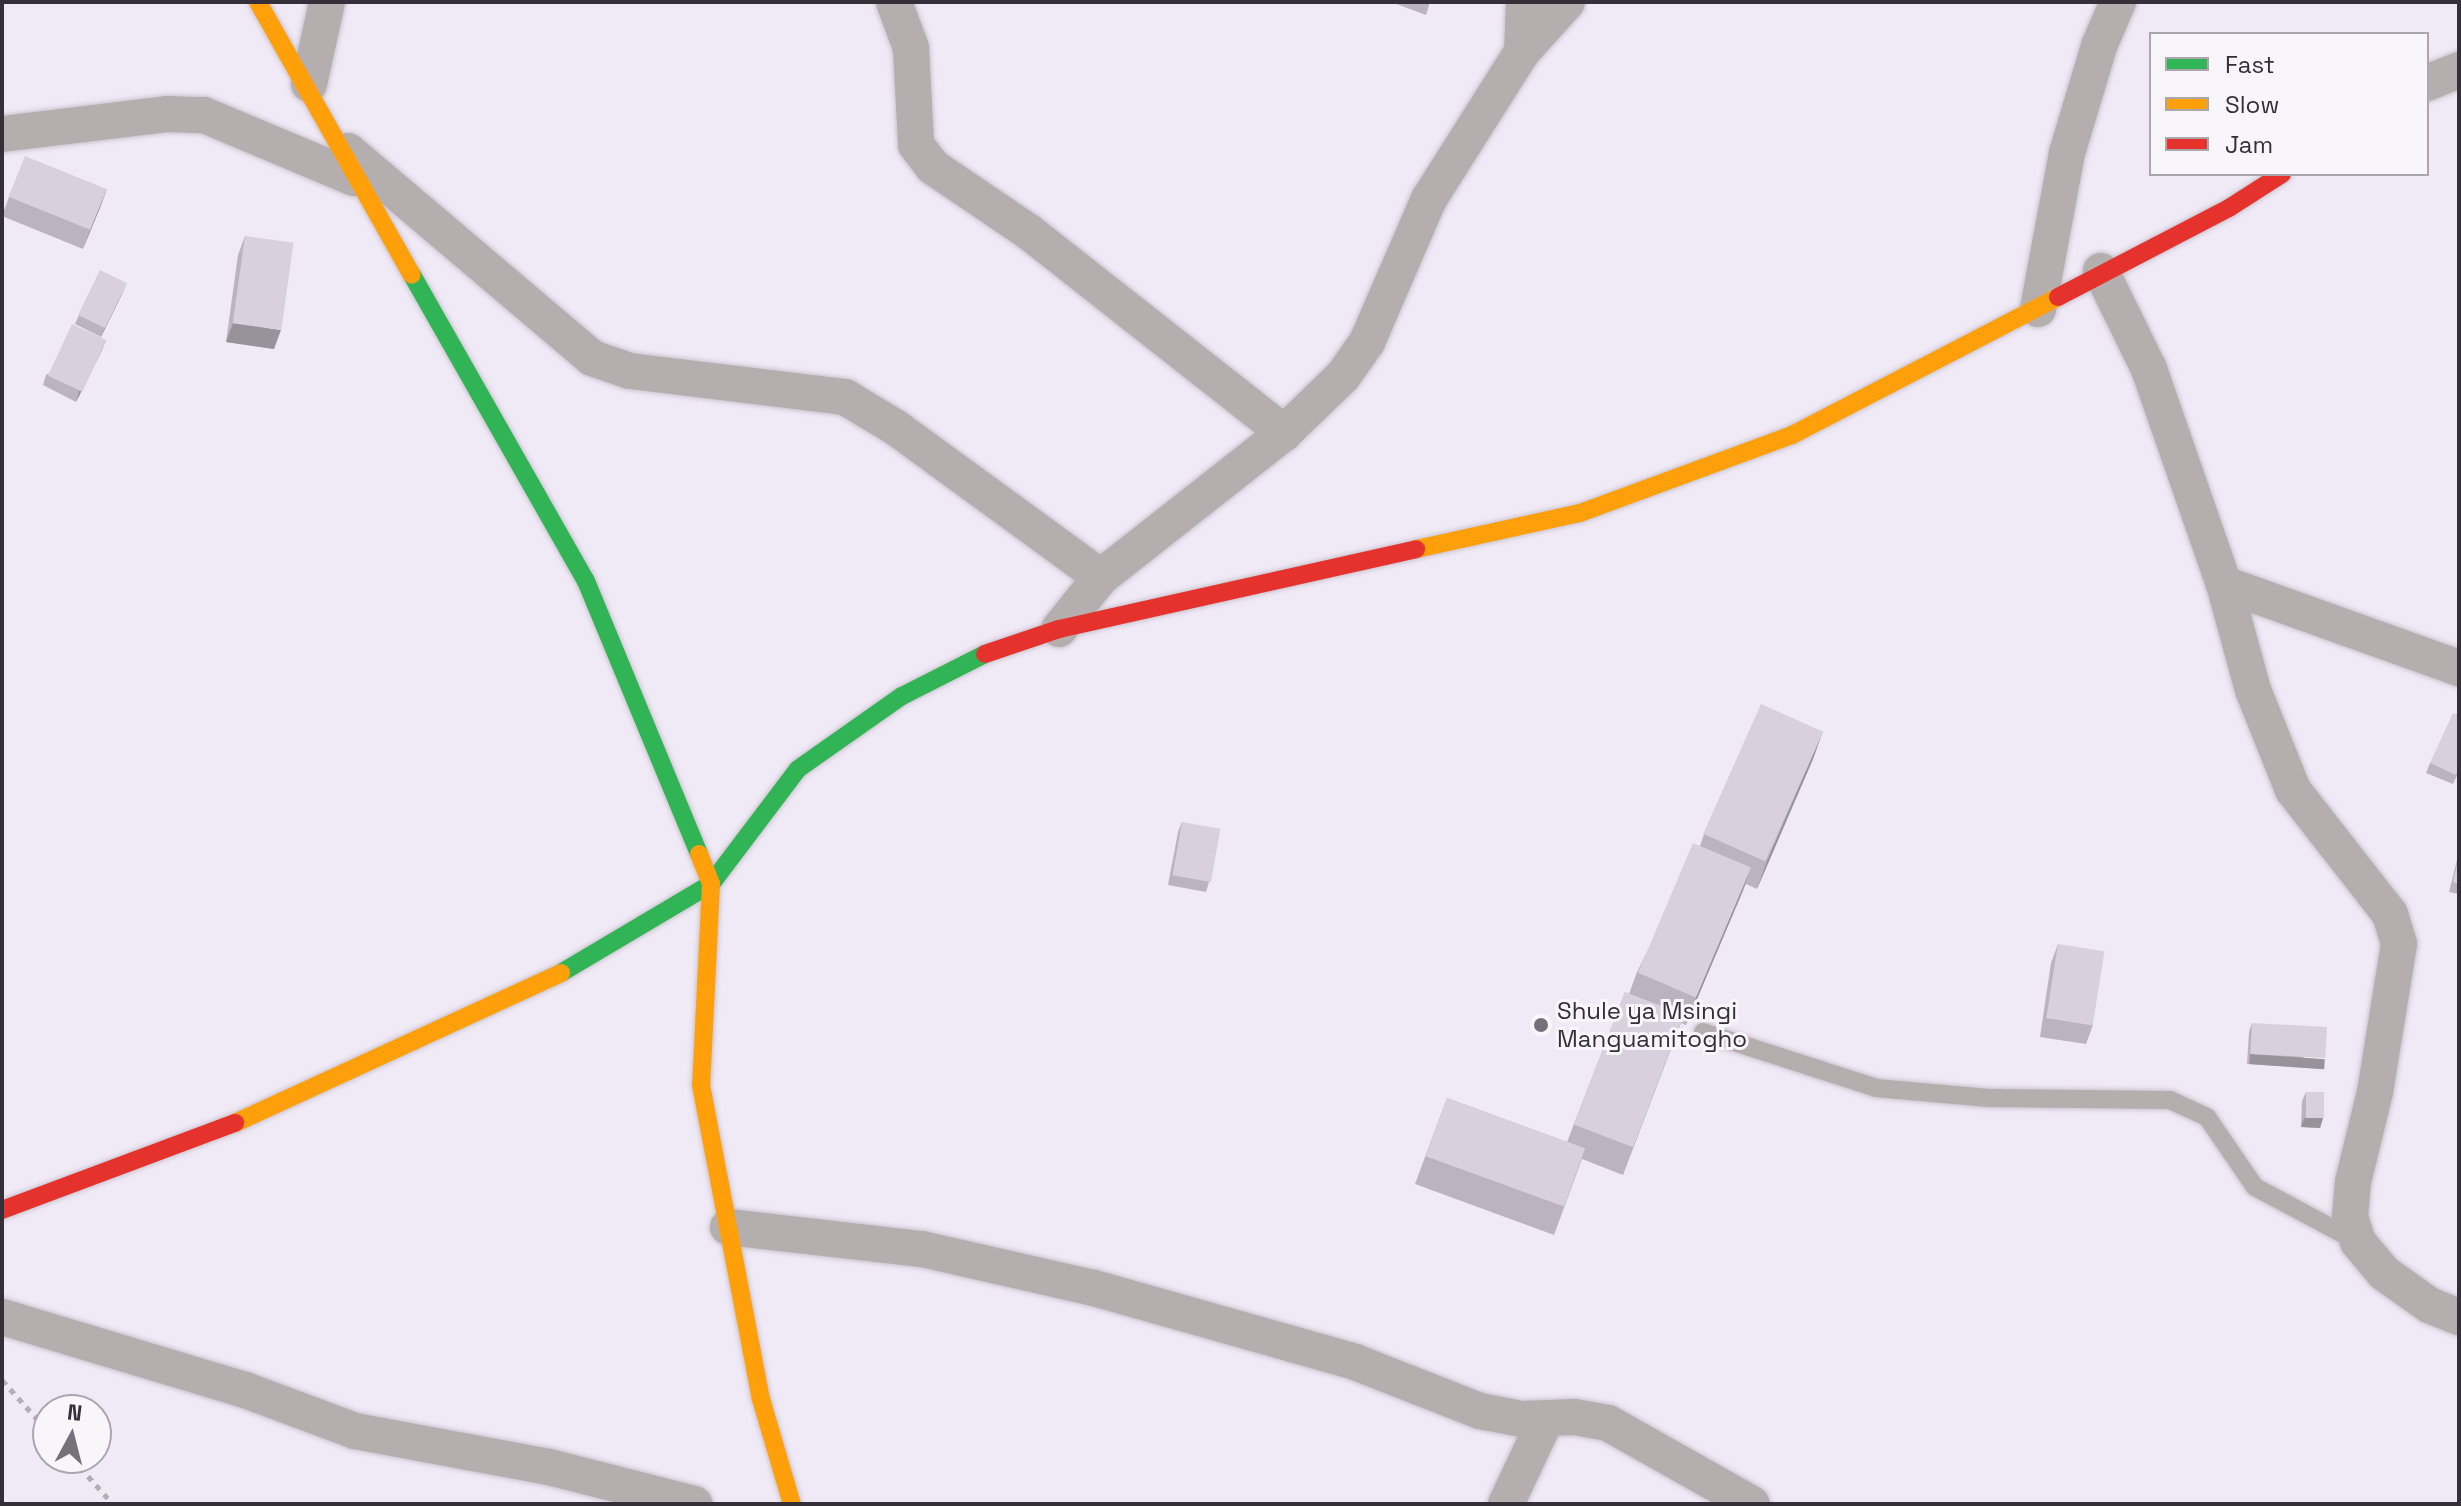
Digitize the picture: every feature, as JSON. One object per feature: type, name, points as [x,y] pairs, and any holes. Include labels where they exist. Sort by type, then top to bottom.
[{"type":"street","points":[[258,2],[309,84],[341,145],[354,178],[479,386],[586,581],[711,884],[701,1085],[761,1399],[792,1504]]},
{"type":"street","points":[[309,84],[327,2]]},
{"type":"street","points":[[894,2],[911,48],[916,145],[933,167],[1029,232],[1284,433]]},
{"type":"street","points":[[1522,52],[1524,2]]},
{"type":"street","points":[[1059,629],[1101,577],[1284,433],[1343,376],[1367,342],[1429,199],[1522,52],[1567,2]]},
{"type":"street","points":[[2038,309],[2067,153],[2099,46],[2118,2]]},
{"type":"street","points":[[2429,82],[2459,70]]},
{"type":"street","points":[[2,134],[167,114],[204,115],[354,178]]},
{"type":"street","points":[[341,145],[592,358],[630,371],[845,397],[895,427],[1101,577]]},
{"type":"street","points":[[2,1210],[253,1116],[544,985],[711,884],[798,769],[902,696],[988,652],[1059,629],[1580,513],[1792,435],[2038,309],[2101,271],[2229,208],[2279,176]]},
{"type":"street","points":[[2101,271],[2149,369],[2224,584],[2253,690],[2293,790],[2390,914],[2399,944],[2375,1092],[2353,1182],[2350,1217],[2358,1242],[2384,1273],[2429,1305],[2459,1317]]},
{"type":"street","points":[[2224,584],[2459,668]]},
{"type":"street","points":[[728,1227],[922,1249],[1094,1288],[1355,1362],[1480,1411],[1608,1423],[1752,1504]]},
{"type":"street","points":[[2,1317],[245,1390],[355,1431],[549,1467],[694,1504]]},
{"type":"street","points":[[1506,1504],[1546,1419]]},
{"type":"lane","points":[[1703,1032],[1876,1088],[1989,1098],[2170,1100],[2207,1117],[2255,1187],[2358,1242]]},
{"type":"path","points":[[2,1380],[32,1413]]},
{"type":"path","points":[[86,1474],[113,1504]]},
{"type":"building","points":[[25,156],[107,189],[90,230],[9,197]]},
{"type":"building","points":[[245,236],[294,243],[281,330],[233,323]]},
{"type":"building","points":[[100,270],[127,283],[105,328],[78,315]]},
{"type":"building","points":[[72,324],[106,340],[82,392],[48,376]]},
{"type":"building","points":[[1761,704],[1823,732],[1765,861],[1703,834]]},
{"type":"building","points":[[2453,713],[2459,715],[2459,768],[2456,775],[2430,763]]},
{"type":"building","points":[[1182,822],[1220,829],[1211,882],[1173,875]]},
{"type":"building","points":[[1693,843],[1751,868],[1696,997],[1638,973]]},
{"type":"building","points":[[2459,856],[2459,884],[2453,882]]},
{"type":"building","points":[[2058,944],[2104,951],[2093,1025],[2046,1018]]},
{"type":"building","points":[[1625,992],[1684,1015],[1633,1147],[1574,1125]]},
{"type":"building","points":[[2252,1023],[2327,1027],[2325,1058],[2250,1054]]},
{"type":"building","points":[[2306,1092],[2324,1092],[2324,1118],[2306,1118]]},
{"type":"building","points":[[1447,1098],[1585,1148],[1564,1207],[1426,1156]]},
{"type":"traffic: fast","points":[[412,275],[586,581],[699,854]]},
{"type":"traffic: fast","points":[[561,973],[711,884],[798,769],[902,696],[985,654]]},
{"type":"traffic: slow","points":[[258,2],[412,275]]},
{"type":"traffic: slow","points":[[1416,549],[1580,513],[1792,435],[2058,297]]},
{"type":"traffic: slow","points":[[699,854],[711,884],[701,1085],[761,1399],[792,1504]]},
{"type":"traffic: slow","points":[[235,1123],[561,973]]},
{"type":"traffic: jam","points":[[2058,297],[2229,208],[2279,176]]},
{"type":"traffic: jam","points":[[985,654],[1059,629],[1416,549]]},
{"type":"traffic: jam","points":[[2,1210],[235,1123]]},
{"type":"place","name":"Shule ya Msingi Manguamitogho","points":[[1541,1025]]}]
